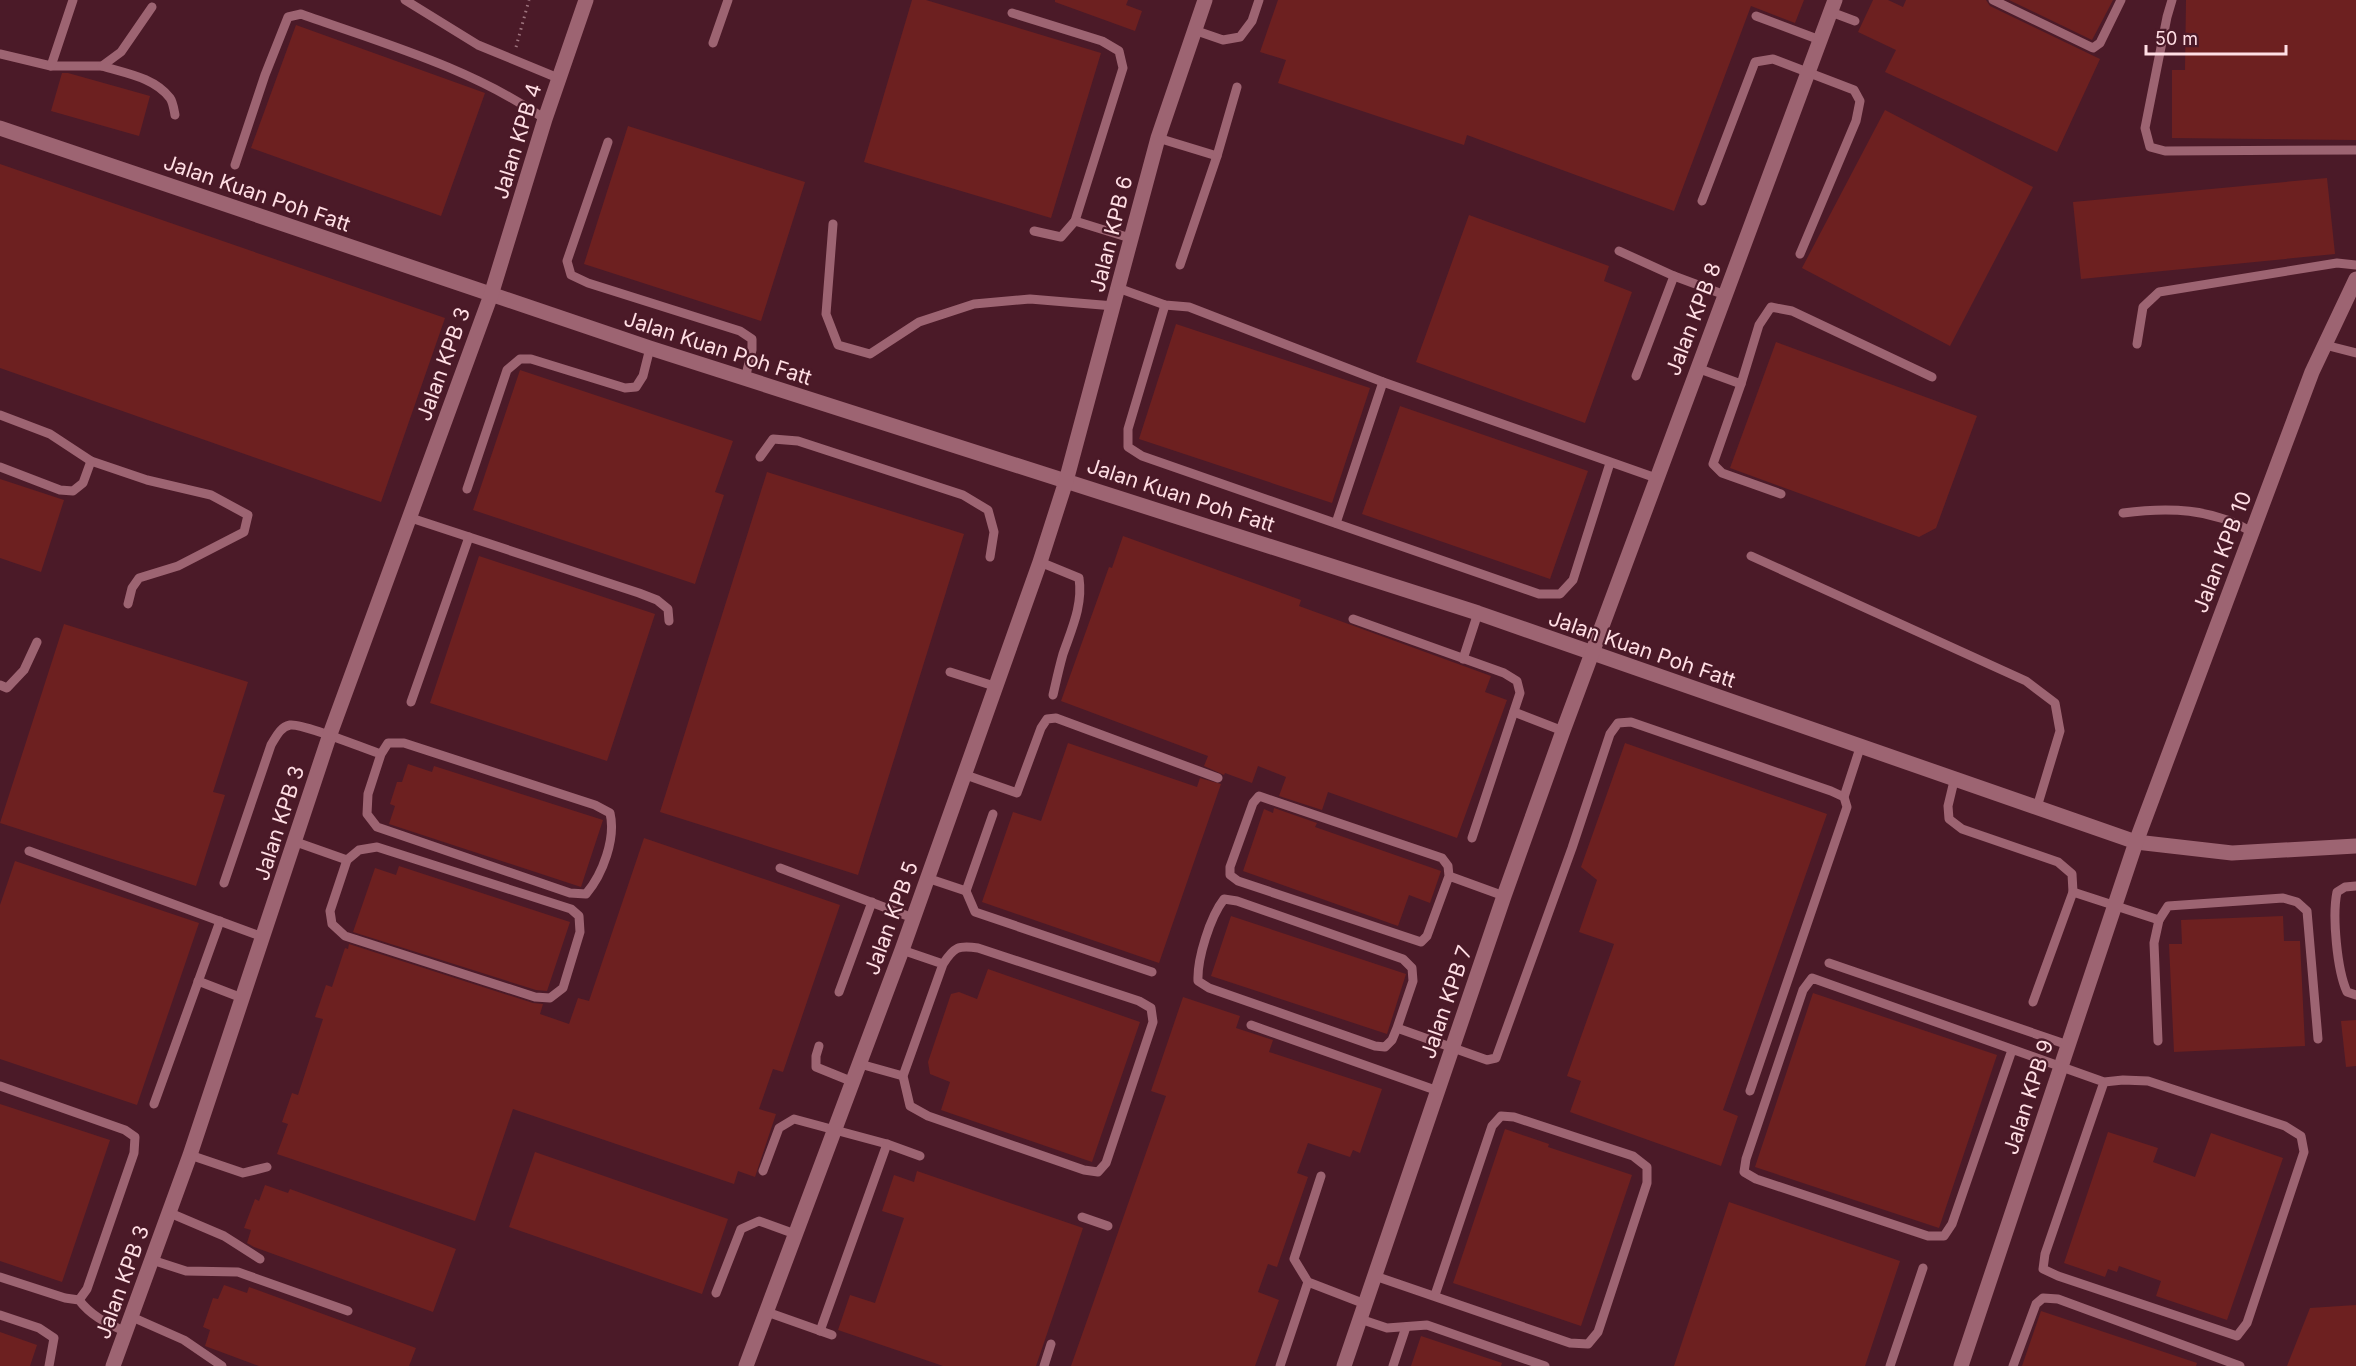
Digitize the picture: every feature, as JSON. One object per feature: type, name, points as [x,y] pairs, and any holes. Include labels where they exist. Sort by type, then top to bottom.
[{"type":"street","name":"Jalan KPB 4","points":[[491,295],[558,78],[586,0]]},
{"type":"street","name":"Jalan KPB 6","points":[[1066,481],[1158,138],[1205,0]]},
{"type":"street","name":"Jalan KPB 8","points":[[1593,653],[1833,6]]},
{"type":"street","name":"Jalan Kuan Poh Fatt","points":[[0,128],[650,348],[1478,613],[1954,781],[2136,842],[2232,853],[2356,846]]},
{"type":"street","name":"Jalan KPB 10","points":[[2136,842],[2312,372],[2356,279]]},
{"type":"street","name":"Jalan KPB 3","points":[[113,1366],[190,1155],[296,842],[329,736],[491,295]]},
{"type":"street","name":"Jalan KPB 5","points":[[746,1366],[902,950],[1040,562],[1066,481]]},
{"type":"street","name":"Jalan KPB 7","points":[[1344,1366],[1504,896],[1593,653]]},
{"type":"street","name":"Jalan KPB 9","points":[[1961,1366],[2136,842]]},
{"type":"lane","points":[[51,66],[73,0]]},
{"type":"lane","points":[[405,0],[478,45],[558,78]]},
{"type":"lane","points":[[713,43],[728,0]]},
{"type":"lane","points":[[1194,30],[1222,40],[1240,37],[1252,21],[1259,0]]},
{"type":"lane","points":[[1993,0],[2093,48],[2100,43],[2121,0]]},
{"type":"lane","points":[[2172,0],[2145,128],[2150,147],[2165,151],[2356,150]]},
{"type":"lane","points":[[1833,6],[1855,21]]},
{"type":"lane","points":[[102,66],[121,52],[152,7]]},
{"type":"lane","points":[[1012,13],[1102,41],[1119,51],[1123,68],[1075,220],[1061,237],[1034,231]]},
{"type":"lane","points":[[235,165],[265,75],[288,17],[301,14],[462,72],[515,98],[545,119]]},
{"type":"lane","points":[[1756,16],[1820,40]]},
{"type":"lane","points":[[0,54],[51,66],[102,66],[141,77],[171,99],[176,116]]},
{"type":"lane","points":[[1702,201],[1755,62],[1773,59],[1854,90],[1860,101],[1857,121],[1800,254]]},
{"type":"lane","points":[[1180,266],[1217,156],[1237,87]]},
{"type":"lane","points":[[1158,138],[1217,156]]},
{"type":"lane","points":[[608,142],[567,261],[571,275],[588,283],[740,331],[752,339],[752,350],[745,379]]},
{"type":"lane","points":[[1075,220],[1130,238]]},
{"type":"lane","points":[[833,224],[826,314],[838,345],[870,354],[919,322],[974,304],[1030,299],[1114,306]]},
{"type":"lane","points":[[1619,250],[1674,276],[1725,295]]},
{"type":"lane","points":[[2137,345],[2143,307],[2159,292],[2337,263],[2356,265]]},
{"type":"lane","points":[[1636,375],[1674,276]]},
{"type":"lane","points":[[1118,288],[1165,305],[1189,307],[1383,382],[1656,478]]},
{"type":"lane","points":[[1165,305],[1128,429],[1128,447],[1142,456],[1539,594],[1560,594],[1573,580],[1610,463]]},
{"type":"lane","points":[[1781,494],[1722,473],[1713,464],[1759,325],[1771,307],[1792,311],[1932,378]]},
{"type":"lane","points":[[2325,345],[2356,353]]},
{"type":"lane","points":[[466,489],[507,370],[520,359],[531,358],[625,388],[636,387],[643,376],[650,348]]},
{"type":"lane","points":[[1698,368],[1741,384]]},
{"type":"lane","points":[[1336,523],[1383,382]]},
{"type":"lane","points":[[0,415],[50,434],[91,461],[147,480],[211,495],[248,515],[244,532],[178,566],[139,578],[132,588],[128,604]]},
{"type":"lane","points":[[760,457],[773,439],[798,441],[963,495],[988,510],[994,532],[990,557]]},
{"type":"lane","points":[[0,467],[60,490],[73,491],[83,483],[91,461]]},
{"type":"lane","points":[[2123,513],[2154,509],[2196,510],[2237,523],[2252,532]]},
{"type":"lane","points":[[408,517],[657,600],[668,609],[669,621]]},
{"type":"lane","points":[[411,702],[469,537]]},
{"type":"lane","points":[[1751,556],[2026,681],[2055,704],[2060,731],[2037,807]]},
{"type":"lane","points":[[1040,562],[1079,578],[1081,594],[1053,695]]},
{"type":"lane","points":[[1463,659],[1478,613]]},
{"type":"lane","points":[[1353,619],[1504,673],[1517,681],[1520,693],[1472,838]]},
{"type":"lane","points":[[0,685],[7,688],[24,670],[37,642]]},
{"type":"lane","points":[[950,672],[994,686]]},
{"type":"lane","points":[[1514,712],[1563,731]]},
{"type":"lane","points":[[963,774],[1017,793],[1041,728],[1047,719],[1056,718],[1218,778]]},
{"type":"lane","points":[[1397,1028],[1487,1060],[1496,1058],[1569,859],[1610,734],[1618,723],[1631,722],[1844,797]]},
{"type":"lane","points":[[224,883],[271,745],[279,732],[290,725],[304,727],[381,754]]},
{"type":"lane","points":[[388,743],[404,743],[596,805],[610,813],[613,826],[607,853],[595,884],[586,894],[570,893],[377,827],[367,814],[367,804],[370,785],[381,754],[388,743]]},
{"type":"lane","points":[[1750,1091],[1847,807],[1844,797],[1860,748]]},
{"type":"lane","points":[[1954,781],[1948,806],[1949,819],[1962,829],[2058,862],[2072,874],[2073,892],[2033,1002]]},
{"type":"lane","points":[[1259,796],[1442,858],[1448,866],[1449,876],[1427,936],[1421,942],[1238,881],[1230,875],[1230,867],[1253,803],[1259,796]]},
{"type":"lane","points":[[993,814],[966,891],[975,912],[1152,972]]},
{"type":"lane","points":[[296,842],[347,860]]},
{"type":"lane","points":[[377,847],[571,909],[579,916],[580,932],[563,988],[550,998],[535,997],[345,936],[332,924],[330,911],[347,860],[358,850],[377,847]]},
{"type":"lane","points":[[29,850],[263,937]]},
{"type":"lane","points":[[780,868],[913,918]]},
{"type":"lane","points":[[1449,876],[1504,896]]},
{"type":"lane","points":[[927,878],[966,891]]},
{"type":"lane","points":[[2356,886],[2345,886],[2337,892],[2334,907],[2342,980],[2347,992],[2356,995]]},
{"type":"lane","points":[[2073,892],[2159,920]]},
{"type":"lane","points":[[2158,1041],[2154,943],[2159,920],[2168,906],[2283,898],[2297,902],[2307,911],[2318,1039]]},
{"type":"lane","points":[[1224,899],[1237,901],[1403,959],[1412,968],[1413,981],[1397,1028],[1392,1040],[1385,1047],[1375,1046],[1209,988],[1198,981],[1198,969],[1216,910],[1224,899]]},
{"type":"lane","points":[[838,992],[872,902]]},
{"type":"lane","points":[[154,1104],[220,921]]},
{"type":"lane","points":[[962,946],[978,948],[1139,1001],[1151,1008],[1153,1022],[1106,1163],[1098,1172],[1084,1170],[928,1116],[910,1106],[903,1076],[943,964],[951,952],[962,946]]},
{"type":"lane","points":[[902,950],[943,964]]},
{"type":"lane","points":[[1829,963],[2067,1045]]},
{"type":"lane","points":[[2012,1050],[1952,1224],[1944,1236],[1928,1236],[1756,1179],[1744,1172],[1746,1159],[1803,990],[1812,978],[2104,1082],[2148,1081],[2285,1126],[2301,1137],[2304,1152],[2247,1323],[2237,1336],[2069,1280],[2043,1269],[2044,1254],[2104,1082]]},
{"type":"lane","points":[[198,981],[242,998]]},
{"type":"lane","points":[[1251,1025],[1438,1091]]},
{"type":"lane","points":[[819,1046],[816,1067],[853,1082]]},
{"type":"lane","points":[[860,1064],[903,1076]]},
{"type":"lane","points":[[0,1086],[125,1130],[135,1137],[134,1152],[87,1289],[79,1300]]},
{"type":"lane","points":[[1375,1276],[1570,1343],[1588,1344],[1598,1332],[1647,1183],[1647,1167],[1633,1156],[1514,1117],[1501,1116],[1492,1126],[1435,1295]]},
{"type":"lane","points":[[763,1171],[779,1128],[794,1119],[887,1144],[920,1156]]},
{"type":"lane","points":[[820,1331],[887,1144]]},
{"type":"lane","points":[[190,1155],[243,1173],[267,1167]]},
{"type":"lane","points":[[1322,1176],[1294,1259],[1308,1282],[1387,1328],[1427,1325],[1545,1366]]},
{"type":"lane","points":[[170,1213],[224,1236],[260,1260]]},
{"type":"lane","points":[[1082,1216],[1108,1226]]},
{"type":"lane","points":[[716,1293],[741,1229],[759,1221],[795,1234]]},
{"type":"lane","points":[[152,1260],[186,1271],[237,1272],[348,1311]]},
{"type":"lane","points":[[1890,1366],[1923,1268]]},
{"type":"lane","points":[[0,1277],[64,1298],[79,1300],[97,1319],[129,1324],[184,1340],[222,1366]]},
{"type":"lane","points":[[1280,1366],[1308,1282]]},
{"type":"lane","points":[[2013,1366],[2036,1304],[2043,1298],[2058,1299],[2240,1366]]},
{"type":"lane","points":[[767,1312],[832,1335]]},
{"type":"lane","points":[[0,1315],[39,1328],[54,1338],[49,1366]]},
{"type":"lane","points":[[1393,1366],[1406,1327]]},
{"type":"lane","points":[[1044,1366],[1052,1344]]},
{"type":"path","points":[[513,59],[529,0]]},
{"type":"building","points":[[912,0],[926,0],[1101,53],[1051,218],[864,162]]},
{"type":"building","points":[[1055,0],[1128,0],[1126,5],[1142,11],[1135,31],[1055,2]]},
{"type":"building","points":[[1278,0],[1804,0],[1795,23],[1751,6],[1674,211],[1467,135],[1464,145],[1278,83],[1286,60],[1260,52]]},
{"type":"building","points":[[1873,0],[1888,0],[1903,7],[1906,0],[1986,0],[1990,6],[2100,59],[2057,152],[1885,72],[1896,50],[1858,32]]},
{"type":"building","points":[[2009,0],[2113,0],[2092,40]]},
{"type":"building","points":[[2186,0],[2356,0],[2356,140],[2172,138],[2172,70],[2185,70]]},
{"type":"building","points":[[296,25],[485,93],[441,216],[251,148]]},
{"type":"building","points":[[62,73],[150,96],[139,136],[51,111]]},
{"type":"building","points":[[1885,110],[2033,187],[1950,346],[1802,268]]},
{"type":"building","points":[[628,126],[805,182],[761,321],[584,264]]},
{"type":"building","points":[[0,164],[445,318],[381,502],[0,368]]},
{"type":"building","points":[[2327,178],[2335,254],[2081,279],[2073,202]]},
{"type":"building","points":[[1469,215],[1609,266],[1604,281],[1632,292],[1585,423],[1416,362]]},
{"type":"building","points":[[1176,324],[1370,388],[1332,503],[1139,439]]},
{"type":"building","points":[[1776,342],[1977,416],[1936,528],[1919,537],[1730,468]]},
{"type":"building","points":[[520,370],[733,441],[715,492],[724,495],[695,584],[473,510]]},
{"type":"building","points":[[1400,406],[1588,471],[1550,579],[1362,514]]},
{"type":"building","points":[[767,472],[964,534],[858,875],[660,812]]},
{"type":"building","points":[[0,479],[64,500],[41,572],[0,558]]},
{"type":"building","points":[[1123,536],[1301,600],[1299,606],[1491,676],[1485,692],[1507,700],[1457,838],[1328,792],[1322,810],[1279,796],[1286,777],[1258,766],[1252,783],[1225,773],[1224,775],[1204,766],[1208,756],[1061,701],[1109,567],[1112,568]]},
{"type":"building","points":[[479,556],[655,614],[607,761],[430,703]]},
{"type":"building","points":[[64,624],[248,682],[213,792],[225,795],[196,886],[0,823]]},
{"type":"building","points":[[1068,743],[1197,787],[1200,778],[1221,784],[1159,963],[982,902],[1013,812],[1041,821]]},
{"type":"building","points":[[1625,743],[1827,814],[1723,1110],[1738,1116],[1721,1166],[1570,1112],[1581,1081],[1567,1076],[1614,944],[1579,932],[1597,880],[1581,867]]},
{"type":"building","points":[[408,764],[432,772],[434,766],[603,820],[581,887],[389,824],[395,806],[390,804],[397,782],[402,782]]},
{"type":"building","points":[[1274,808],[1317,823],[1315,827],[1441,871],[1430,903],[1409,895],[1398,926],[1243,871],[1264,809],[1273,813]]},
{"type":"building","points":[[644,838],[840,905],[783,1072],[773,1069],[759,1109],[776,1114],[755,1177],[738,1171],[734,1184],[513,1109],[475,1221],[277,1154],[288,1124],[282,1122],[292,1093],[298,1095],[323,1019],[315,1017],[326,985],[332,987],[345,948],[348,949],[349,944],[533,1003],[543,1004],[540,1014],[569,1024],[578,998],[589,1001]]},
{"type":"building","points":[[15,861],[199,923],[137,1105],[0,1059],[0,905]]},
{"type":"building","points":[[399,866],[570,922],[547,991],[536,990],[353,932],[375,868],[396,875]]},
{"type":"building","points":[[1231,916],[1406,974],[1387,1034],[1211,976]]},
{"type":"building","points":[[2283,916],[2284,941],[2300,941],[2305,1046],[2174,1052],[2169,944],[2182,944],[2181,920]]},
{"type":"building","points":[[988,969],[1140,1022],[1092,1162],[941,1110],[950,1082],[930,1074],[928,1062],[951,994],[959,992],[977,999]]},
{"type":"building","points":[[1813,993],[1997,1055],[1939,1228],[1755,1167]]},
{"type":"building","points":[[1183,997],[1240,1016],[1236,1028],[1273,1040],[1269,1052],[1382,1089],[1360,1153],[1353,1150],[1350,1157],[1308,1143],[1297,1173],[1308,1177],[1277,1267],[1268,1264],[1258,1292],[1279,1300],[1255,1366],[1071,1366],[1166,1096],[1151,1091]]},
{"type":"building","points":[[2356,1020],[2356,1066],[2346,1067],[2341,1021]]},
{"type":"building","points":[[0,1104],[110,1140],[62,1282],[0,1261]]},
{"type":"building","points":[[1505,1129],[1549,1144],[1548,1147],[1632,1175],[1581,1326],[1453,1283]]},
{"type":"building","points":[[2108,1132],[2158,1148],[2153,1162],[2195,1177],[2211,1133],[2283,1158],[2227,1320],[2156,1296],[2161,1281],[2119,1266],[2117,1272],[2108,1269],[2105,1277],[2064,1263]]},
{"type":"building","points":[[535,1152],[728,1219],[702,1294],[509,1227]]},
{"type":"building","points":[[917,1171],[1083,1228],[1036,1366],[943,1366],[838,1330],[850,1295],[875,1303],[904,1218],[882,1211],[894,1175],[914,1182]]},
{"type":"building","points":[[265,1185],[288,1193],[290,1189],[456,1249],[433,1312],[247,1243],[251,1230],[244,1228],[255,1199],[259,1201]]},
{"type":"building","points":[[1729,1202],[1900,1261],[1865,1366],[1674,1366]]},
{"type":"building","points":[[224,1285],[247,1293],[249,1287],[416,1348],[409,1366],[259,1366],[205,1346],[210,1330],[203,1327],[213,1298],[218,1299]]},
{"type":"building","points":[[2356,1305],[2356,1366],[2287,1366],[2310,1308]]},
{"type":"building","points":[[2041,1311],[2197,1363],[2196,1366],[2022,1366]]},
{"type":"building","points":[[0,1332],[37,1345],[30,1366],[0,1366]]},
{"type":"building","points":[[1421,1336],[1502,1363],[1501,1366],[1411,1366]]}]
